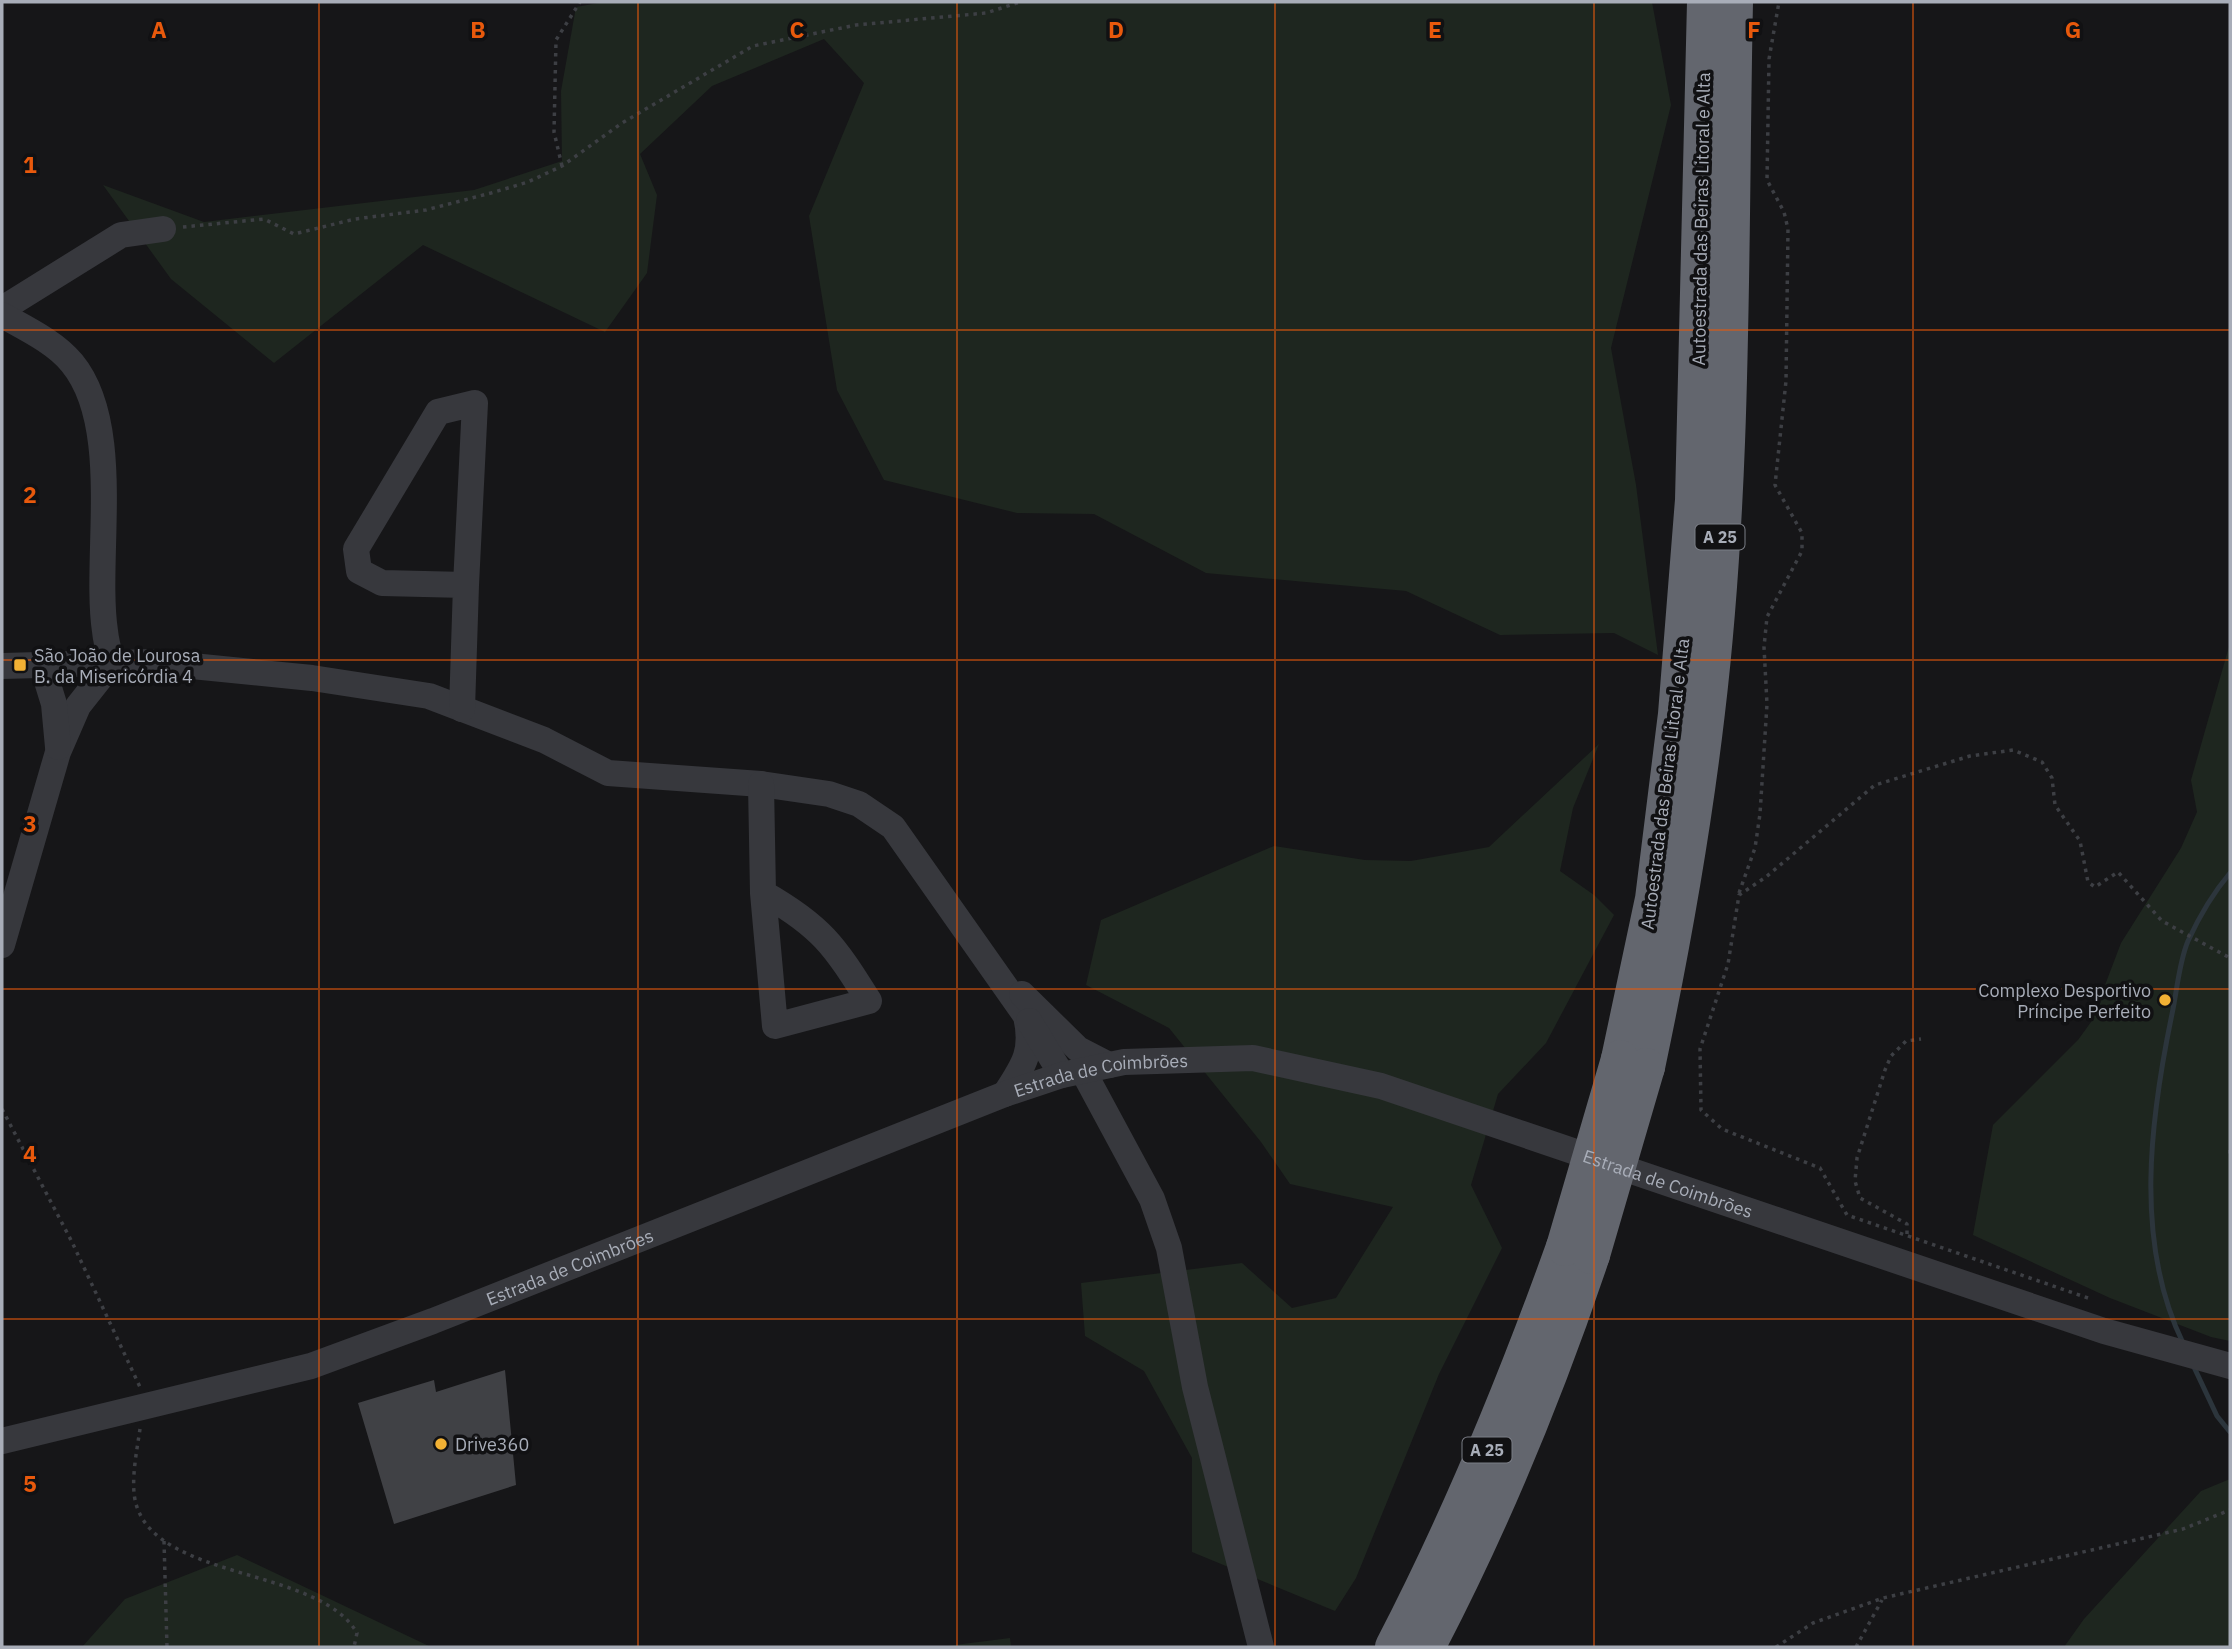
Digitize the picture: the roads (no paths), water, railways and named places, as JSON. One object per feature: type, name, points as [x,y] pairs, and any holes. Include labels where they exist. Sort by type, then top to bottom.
[{"type":"highway","name":"Autoestrada das Beiras Litoral e Alta","points":[[1633,1063],[1678,701],[1694,500],[1706,2]]},
{"type":"highway","name":"Autoestrada das Beiras Litoral e Alta","points":[[1426,1647],[1513,1470],[1552,1371],[1578,1251],[1681,902],[1707,710],[1723,500],[1734,2]]},
{"type":"highway","name":"Autoestrada das Beiras Litoral e Alta","points":[[1394,1647],[1482,1463],[1524,1362],[1578,1251]]},
{"type":"street","points":[[2,309],[121,235],[163,229]]},
{"type":"street","points":[[2,315],[43,339],[73,364],[98,425],[104,492],[104,630],[112,663]]},
{"type":"street","points":[[462,709],[475,403],[438,412],[356,549],[359,571],[382,583],[466,585]]},
{"type":"street","points":[[2,666],[152,662],[312,678],[429,696],[544,740],[608,773],[761,784],[829,794],[859,804],[893,827],[1026,1016],[1073,1073],[1152,1199],[1169,1248],[1195,1387],[1261,1647]]},
{"type":"street","points":[[2,945],[58,752],[78,706],[112,663]]},
{"type":"street","points":[[42,665],[54,704],[58,752]]},
{"type":"street","points":[[761,784],[763,893],[775,1026],[869,1001],[836,948],[804,916],[763,893]]},
{"type":"street","points":[[973,940],[1053,1026],[1094,1060],[1109,1065]]},
{"type":"street","points":[[1005,1094],[1023,1066],[1031,1038],[1026,1016]]},
{"type":"street","name":"Estrada de Coimbrões","points":[[2,1441],[311,1366],[433,1321],[1005,1094],[1073,1073],[1124,1062],[1253,1058],[1381,1086],[2140,1341],[2222,1364]]},
{"type":"waterway","points":[[2183,1343],[2168,1304],[2158,1264],[2152,1222],[2153,1138],[2164,1054],[2185,949],[2207,906],[2230,873]]},
{"type":"waterway","points":[[2193,1365],[2217,1416],[2230,1432]]},
{"type":"place","name":"São João de Lourosa B. da Misericórdia 4","points":[[20,665]]},
{"type":"place","name":"Complexo Desportivo Príncipe Perfeito","points":[[2165,1000]]},
{"type":"place","name":"Drive360","points":[[441,1444]]}]
